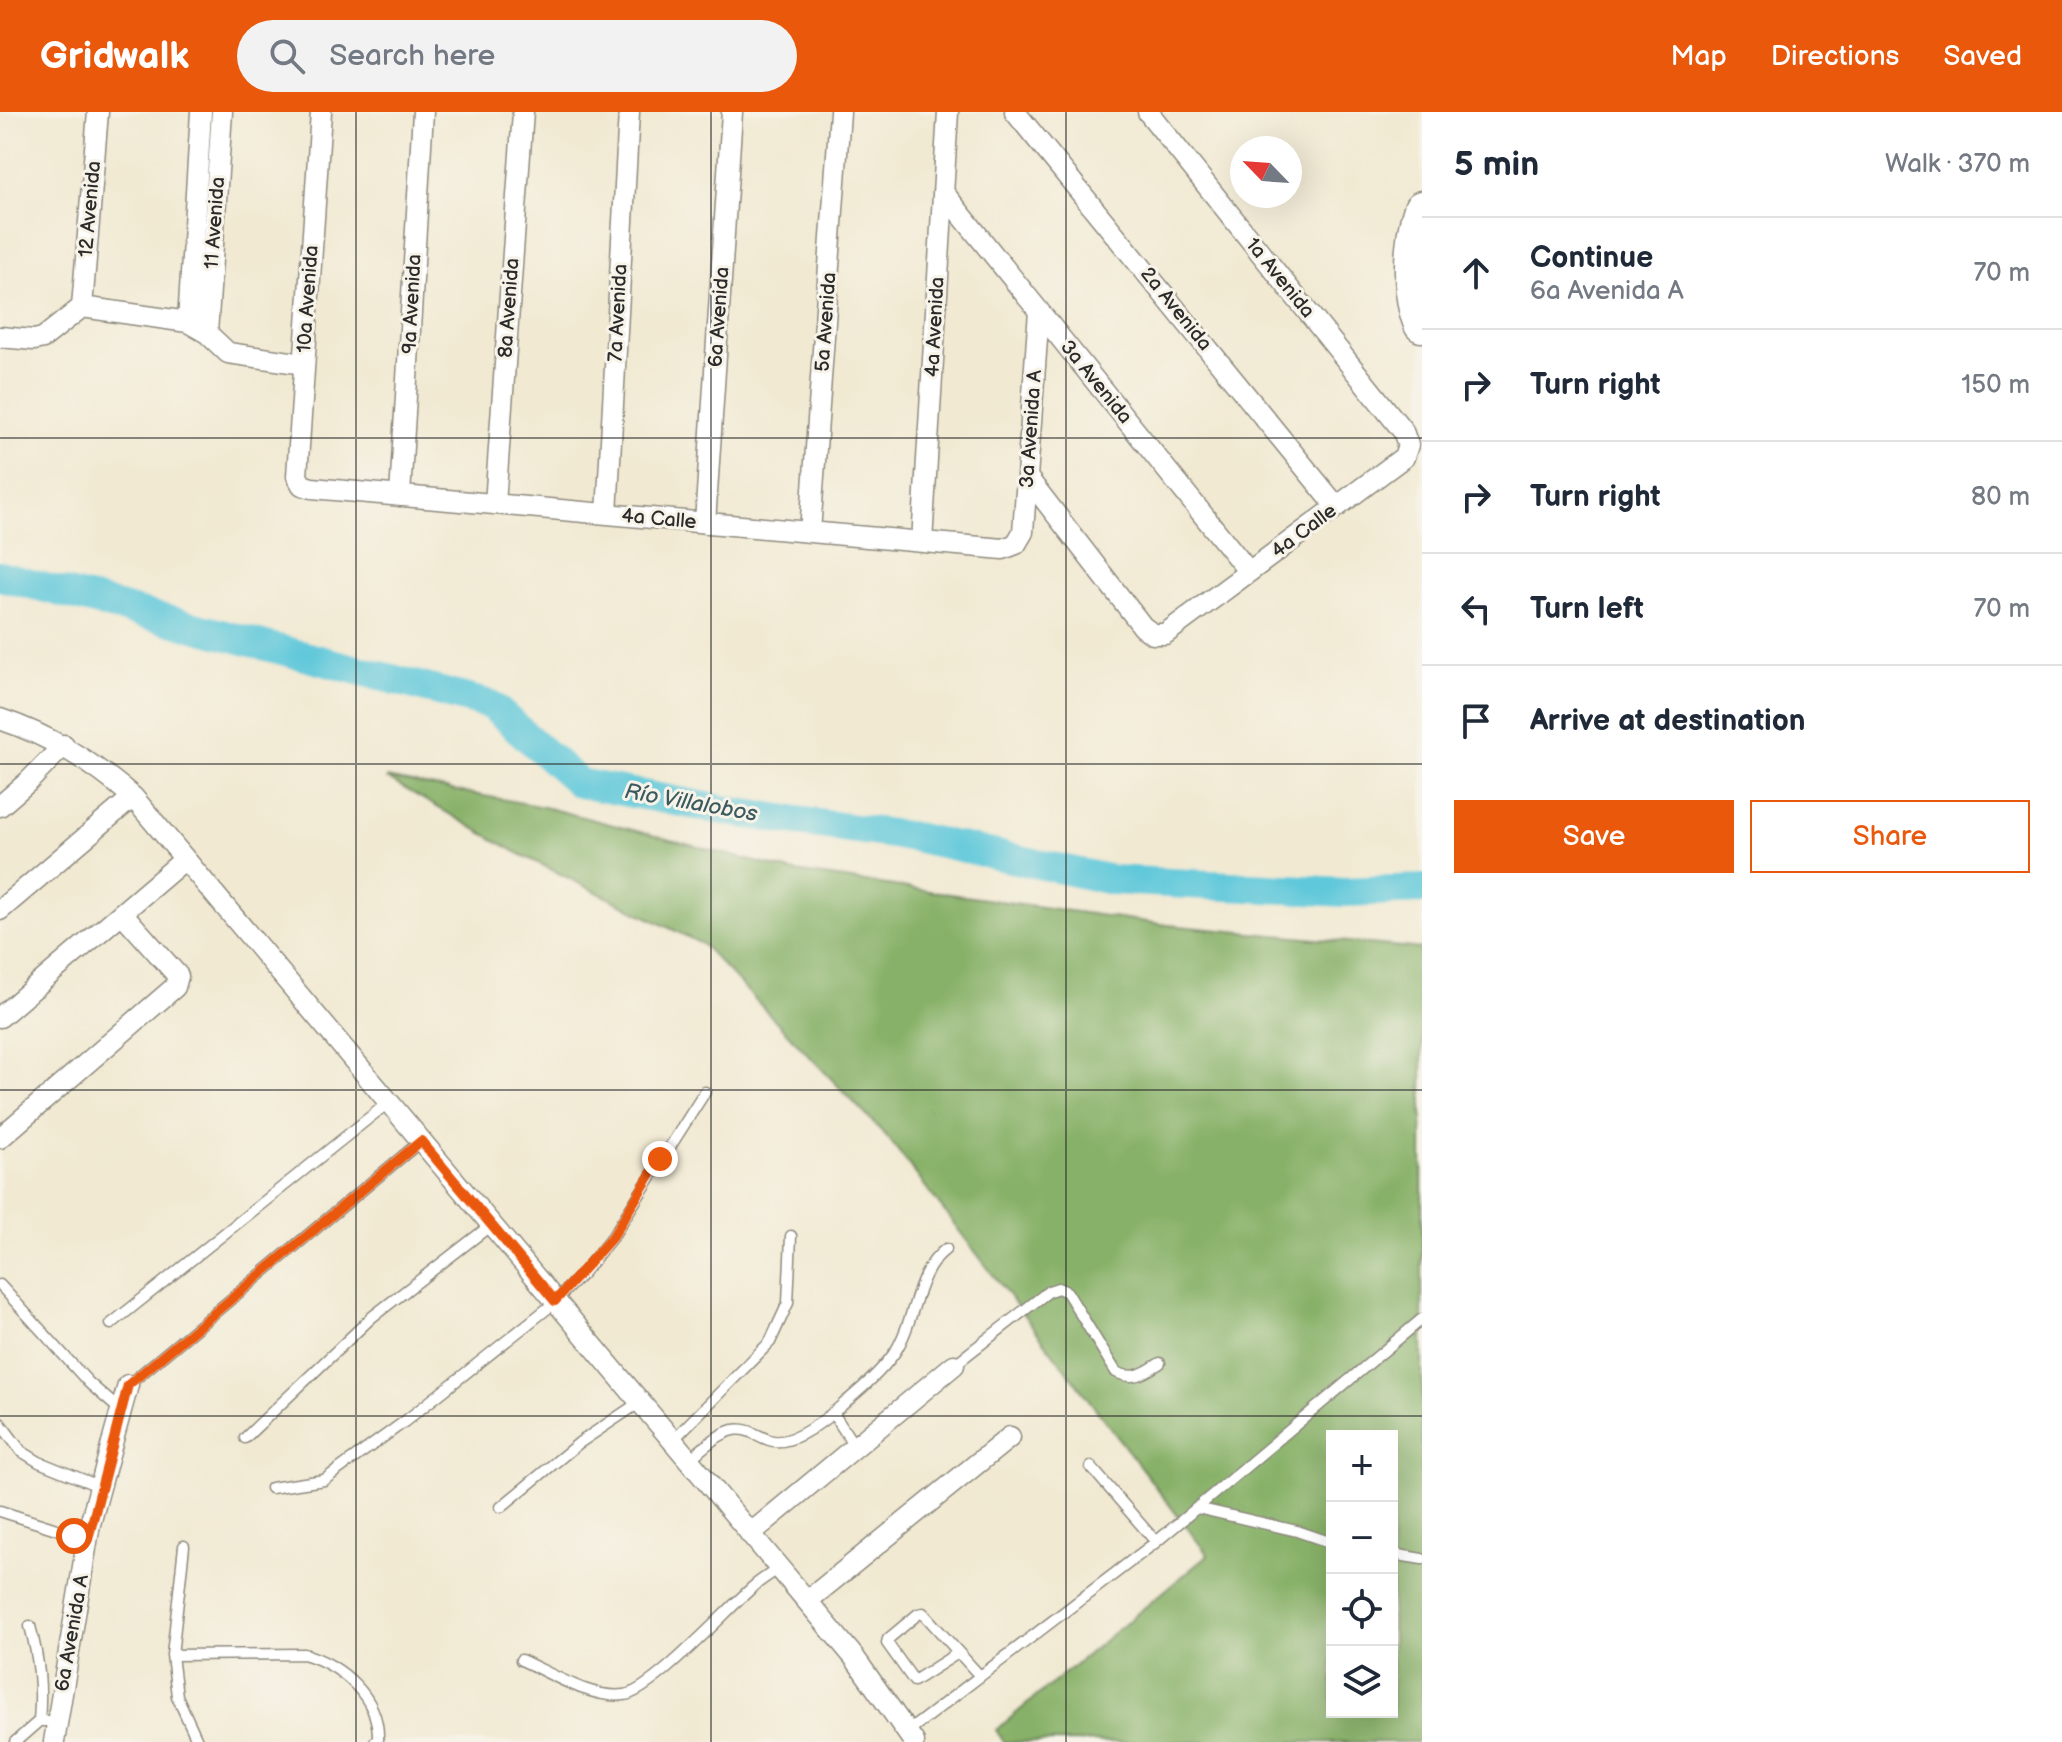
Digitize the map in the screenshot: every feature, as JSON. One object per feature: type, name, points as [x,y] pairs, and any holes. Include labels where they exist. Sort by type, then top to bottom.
[{"type":"highway","points":[[1422,209],[1413,269],[1422,324]]},
{"type":"street","name":"12 Avenida","points":[[82,307],[98,112]]},
{"type":"street","name":"11 Avenida","points":[[188,322],[201,112]]},
{"type":"street","name":"11 Avenida","points":[[207,333],[222,112]]},
{"type":"street","name":"10a Avenida","points":[[302,485],[297,476],[321,112]]},
{"type":"street","name":"9a Avenida","points":[[400,496],[423,112]]},
{"type":"street","name":"8a Avenida","points":[[495,504],[523,112]]},
{"type":"street","name":"7a Avenida","points":[[607,514],[629,112]]},
{"type":"street","name":"6a Avenida","points":[[705,523],[732,112]]},
{"type":"street","name":"5a Avenida","points":[[810,532],[840,112]]},
{"type":"street","name":"4a Avenida","points":[[922,542],[948,112]]},
{"type":"street","name":"2a Avenida","points":[[1015,112],[1337,507]]},
{"type":"street","name":"1a Avenida","points":[[1148,112],[1403,431],[1408,445]]},
{"type":"street","name":"3a Avenida","points":[[943,192],[1249,572]]},
{"type":"street","points":[[0,337],[43,338],[82,307],[188,322],[207,333],[228,353],[304,364]]},
{"type":"street","name":"3a Avenida A","points":[[1016,544],[1023,532],[1039,311]]},
{"type":"street","name":"4a Calle","points":[[1027,477],[1143,627],[1153,634],[1165,634],[1404,457],[1408,445]]},
{"type":"street","name":"4a Calle","points":[[302,485],[1003,549],[1016,544]]},
{"type":"street","points":[[0,719],[64,745],[101,769],[133,797],[854,1657],[911,1737]]},
{"type":"street","points":[[0,806],[64,745]]},
{"type":"street","points":[[0,910],[133,797]]},
{"type":"street","points":[[0,1017],[185,859]]},
{"type":"street","points":[[0,1138],[175,987],[178,976],[122,913]]},
{"type":"street","points":[[750,1534],[954,1365]]},
{"type":"street","name":"6a Avenida A","points":[[54,1742],[48,1721],[88,1539],[128,1385]]},
{"type":"street","points":[[807,1601],[1010,1437]]},
{"type":"lane","points":[[271,1488],[324,1480],[404,1422],[555,1301],[613,1236],[705,1092]]},
{"type":"lane","points":[[111,1324],[389,1102]]},
{"type":"lane","points":[[128,1385],[421,1141]]},
{"type":"lane","points":[[245,1438],[372,1317],[491,1225]]},
{"type":"lane","points":[[672,1441],[770,1342],[788,1303],[791,1236]]},
{"type":"lane","points":[[689,1460],[719,1437],[734,1430],[744,1429],[771,1441],[782,1442],[833,1413],[894,1353],[913,1312],[924,1274],[946,1249]]},
{"type":"lane","points":[[0,1285],[89,1383],[121,1411]]},
{"type":"lane","points":[[954,1365],[1049,1291],[1058,1288],[1067,1292],[1116,1372],[1127,1377],[1140,1376],[1160,1363]]},
{"type":"lane","points":[[911,1737],[979,1675],[1156,1542],[1422,1319]]},
{"type":"lane","points":[[501,1507],[579,1443],[640,1402]]},
{"type":"lane","points":[[833,1413],[855,1447]]},
{"type":"lane","points":[[0,1423],[12,1441],[30,1457],[101,1487]]},
{"type":"lane","points":[[1091,1467],[1156,1542]]},
{"type":"lane","points":[[1197,1508],[1297,1531],[1326,1541]]},
{"type":"lane","points":[[0,1511],[88,1539]]},
{"type":"lane","points":[[184,1546],[172,1655],[177,1696],[198,1742]]},
{"type":"lane","points":[[1398,1555],[1422,1559]]},
{"type":"lane","points":[[521,1660],[581,1687],[607,1695],[628,1695],[652,1680],[756,1585],[779,1568]]},
{"type":"lane","points":[[958,1653],[914,1681],[887,1643],[918,1614],[923,1613],[979,1675]]},
{"type":"lane","points":[[15,1742],[48,1721],[41,1694],[40,1659],[30,1626]]},
{"type":"lane","points":[[172,1655],[304,1654],[320,1658],[338,1667],[359,1688],[379,1727],[375,1742]]},
{"type":"green space","points":[[386,778],[544,807],[795,872],[1168,925],[1422,949],[1422,1742],[1004,1742],[996,1730],[1208,1555],[888,1138],[702,944],[516,852]]},
{"type":"waterway","name":"Río Villalobos","points":[[0,576],[491,705],[579,783],[739,813],[914,837],[1112,880],[1345,892],[1422,889]]},
{"type":"route","points":[[74,1536],[88,1539],[128,1385],[421,1141],[555,1301],[613,1236],[660,1159]]}]
